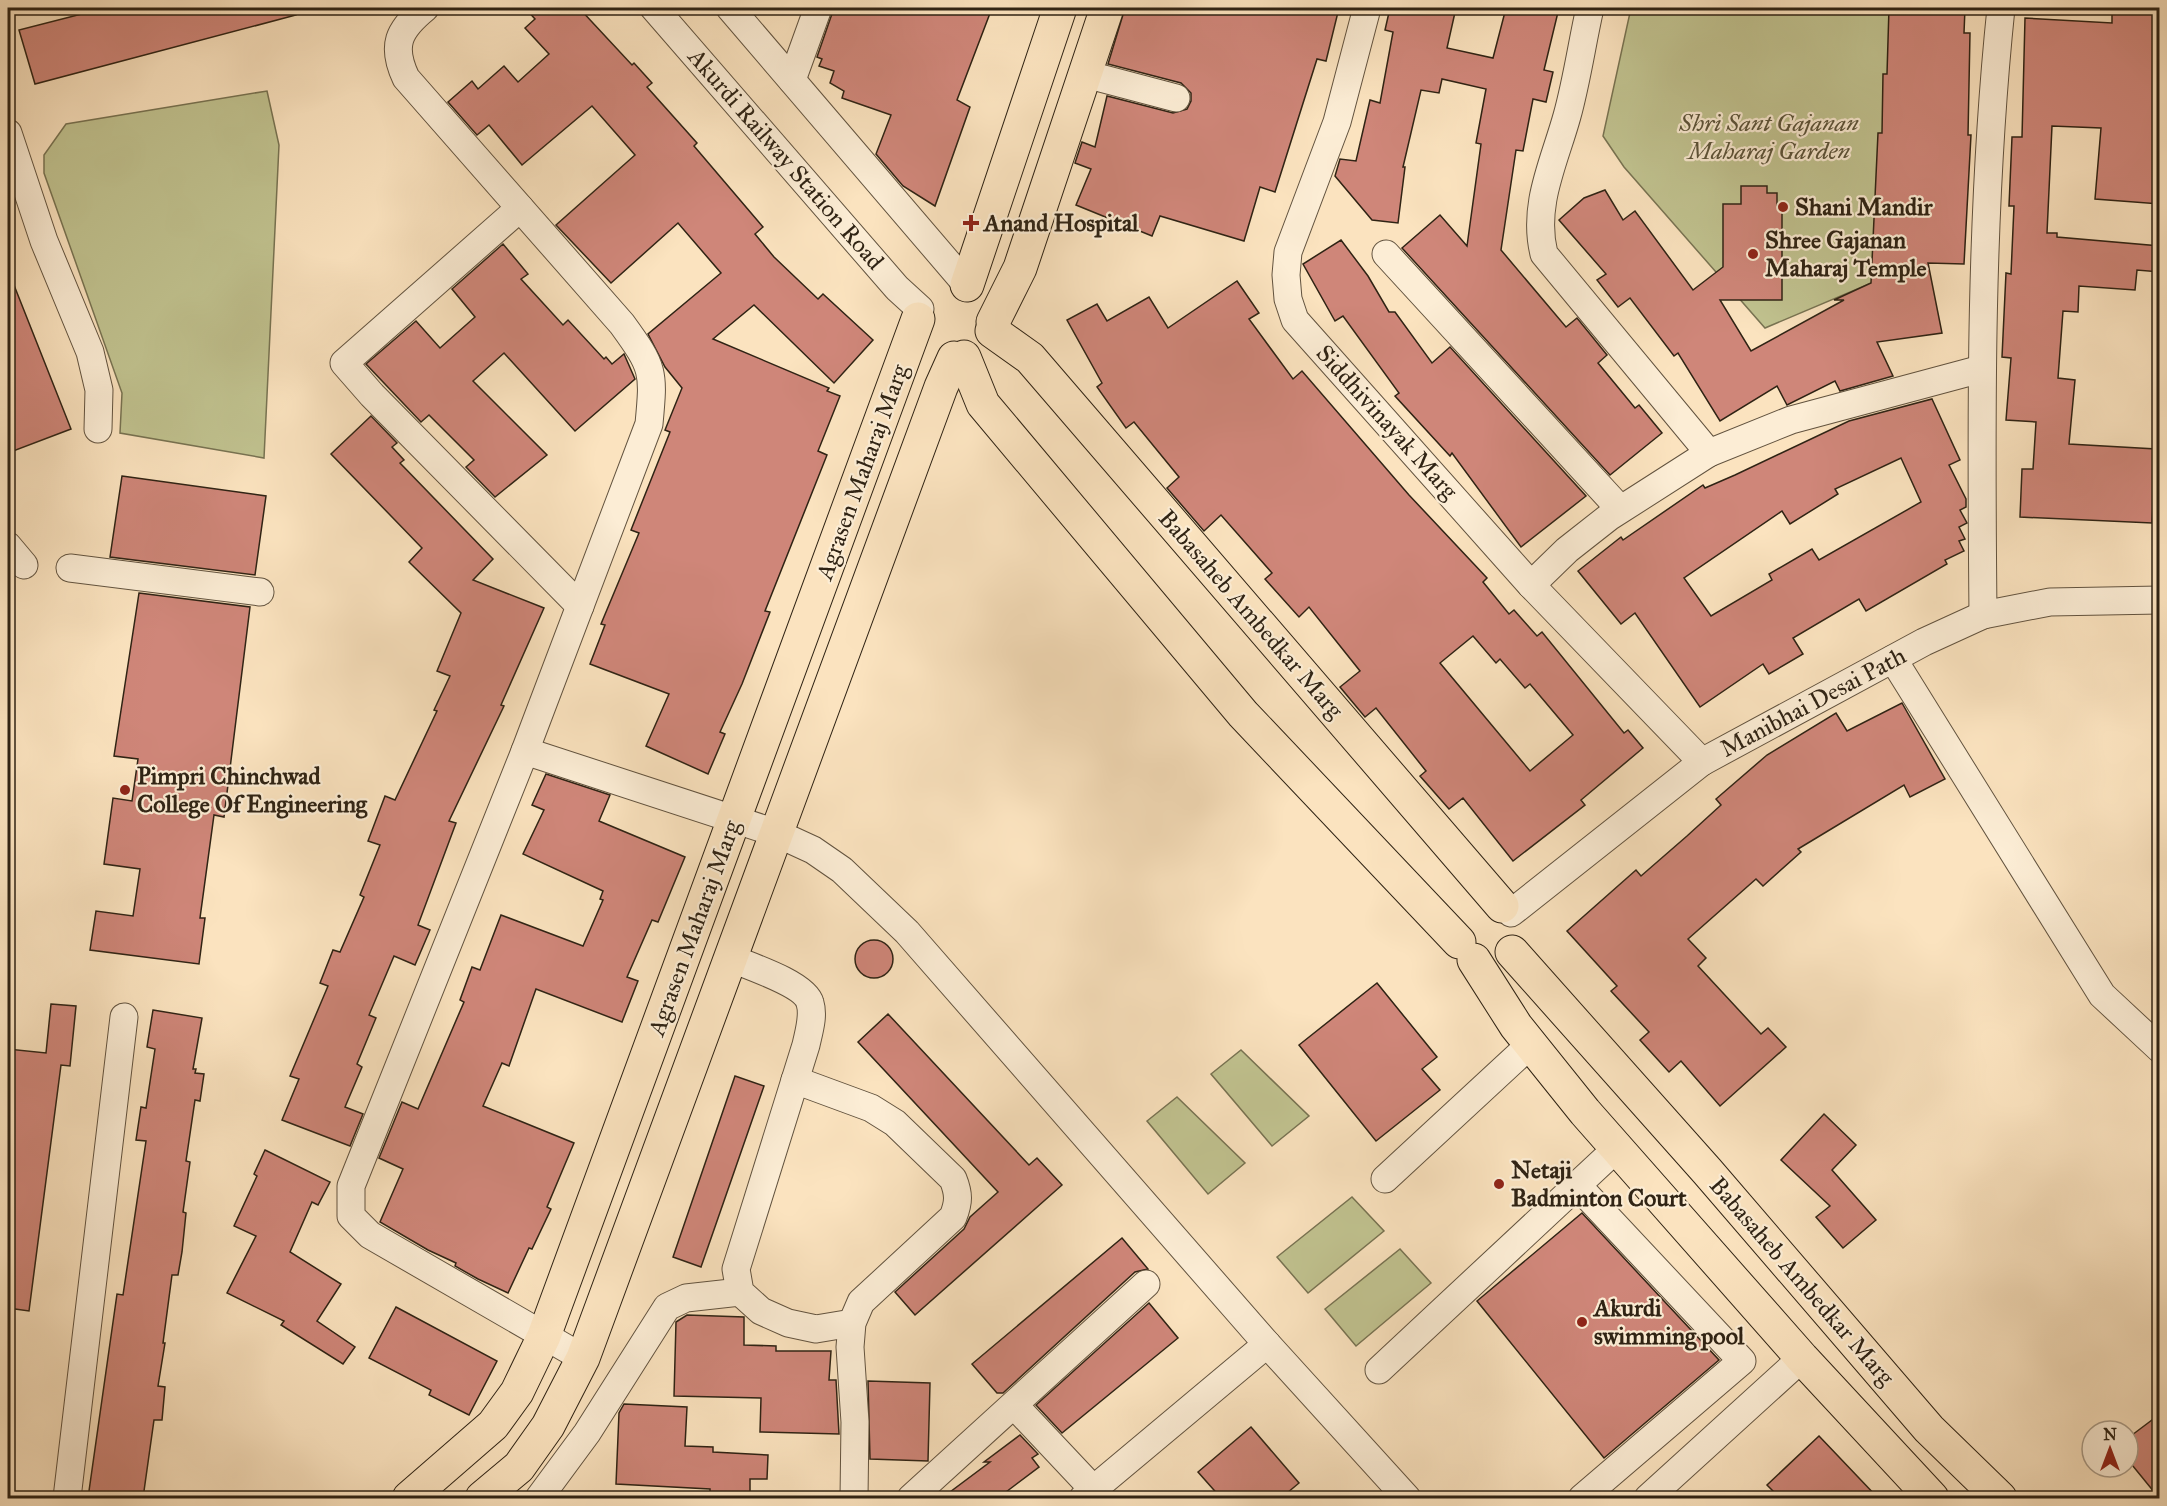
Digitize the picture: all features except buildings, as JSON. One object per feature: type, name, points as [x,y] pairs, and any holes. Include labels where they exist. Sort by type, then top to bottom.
[{"type":"main road","points":[[967,285],[1060,8]]},
{"type":"main road","points":[[992,327],[989,303],[983,295],[967,285],[947,284],[938,287],[930,293],[919,314],[922,338],[935,352],[959,357],[981,348],[992,327],[1020,268],[1107,8]]},
{"type":"main road","name":"Agrasen Maharaj Marg","points":[[409,1498],[493,1425],[517,1392],[544,1336],[919,314]]},
{"type":"main road","name":"Babasaheb Ambedkar Marg","points":[[992,327],[1030,358],[1507,909]]},
{"type":"main road","name":"Agrasen Maharaj Marg","points":[[482,1498],[519,1467],[548,1426],[583,1358],[941,387],[959,357]]},
{"type":"main road","name":"Babasaheb Ambedkar Marg","points":[[959,357],[983,404],[1243,714],[1467,951],[1516,1026],[1617,1148],[1802,1358],[1932,1498]]},
{"type":"main road","points":[[1485,903],[1507,909],[1518,929],[1517,941],[1512,952],[1497,962],[1485,963],[1467,951],[1459,925],[1468,910],[1485,903]]},
{"type":"main road","name":"Babasaheb Ambedkar Marg","points":[[1512,952],[1691,1153],[1929,1429],[2001,1498]]},
{"type":"street","points":[[425,8],[401,34],[396,57],[406,78],[622,324],[647,358],[653,383],[649,424],[525,751],[351,1186],[351,1216],[370,1234],[583,1358]]},
{"type":"street","name":"Akurdi Railway Station Road","points":[[654,8],[919,314]]},
{"type":"street","points":[[730,8],[967,285]]},
{"type":"street","points":[[792,80],[818,8]]},
{"type":"street","name":"Siddhivinayak Marg","points":[[1367,8],[1337,122],[1288,252],[1288,299],[1295,320],[1531,585],[1702,762]]},
{"type":"street","points":[[1590,8],[1568,114],[1539,212],[1539,234],[1544,254],[1709,453]]},
{"type":"street","points":[[1983,615],[1981,369],[1983,259],[2001,8]]},
{"type":"street","points":[[1085,74],[1176,98]]},
{"type":"street","points":[[8,133],[44,241],[90,352],[99,390],[98,429]]},
{"type":"street","points":[[520,208],[344,363],[372,395],[580,606]]},
{"type":"street","points":[[1386,254],[1620,510]]},
{"type":"street","points":[[1531,585],[1567,550],[1620,510],[1709,453],[1791,420],[1981,369]]},
{"type":"street","points":[[70,568],[260,592]]},
{"type":"street","name":"Manibhai Desai Path","points":[[1507,909],[1702,762],[1893,659],[1983,615],[2050,602],[2160,600]]},
{"type":"street","points":[[1893,659],[2102,995],[2160,1049]]},
{"type":"street","points":[[525,751],[776,833],[813,850],[842,870],[907,932],[1267,1344],[1407,1498]]},
{"type":"street","points":[[730,958],[802,990],[810,1002],[810,1026],[736,1269],[740,1292],[760,1311],[788,1323],[816,1329],[852,1323]]},
{"type":"street","points":[[67,1498],[124,1017]]},
{"type":"street","points":[[1385,1179],[1531,1044]]},
{"type":"street","points":[[795,1080],[871,1108],[895,1123],[953,1179],[958,1191],[958,1203],[953,1216],[861,1302],[852,1323],[850,1347],[855,1422],[854,1498]]},
{"type":"street","points":[[1379,1370],[1617,1148]]},
{"type":"street","points":[[1577,1185],[1742,1361],[1582,1498]]},
{"type":"street","points":[[911,1498],[1146,1284]]},
{"type":"street","points":[[539,1498],[587,1433],[667,1307],[686,1298],[740,1292]]},
{"type":"street","points":[[1014,1405],[1089,1494],[1267,1344]]},
{"type":"street","points":[[1648,1498],[1802,1358]]},
{"type":"green space","name":"Shri Sant Gajanan Maharaj Garden","points":[[1631,8],[1908,8],[1888,276],[1765,328],[1624,167],[1603,136]]},
{"type":"green space","points":[[267,91],[279,145],[264,458],[120,433],[122,393],[44,173],[44,155],[66,124]]},
{"type":"green space","points":[[1241,1050],[1309,1116],[1272,1146],[1211,1074]]},
{"type":"green space","points":[[1177,1097],[1245,1163],[1208,1194],[1147,1121]]},
{"type":"green space","points":[[1352,1197],[1384,1231],[1308,1293],[1277,1257]]},
{"type":"green space","points":[[1400,1249],[1431,1283],[1356,1346],[1325,1309]]},
{"type":"place","name":"Shani Mandir","points":[[1783,207]]},
{"type":"place","name":"Anand Hospital","points":[[971,223]]},
{"type":"place","name":"Shree Gajanan Maharaj Temple","points":[[1753,254]]},
{"type":"place","name":"Pimpri Chinchwad College Of Engineering","points":[[125,790]]},
{"type":"place","name":"Netaji Badminton Court","points":[[1499,1184]]},
{"type":"place","name":"Akurdi swimming pool","points":[[1582,1322]]}]
